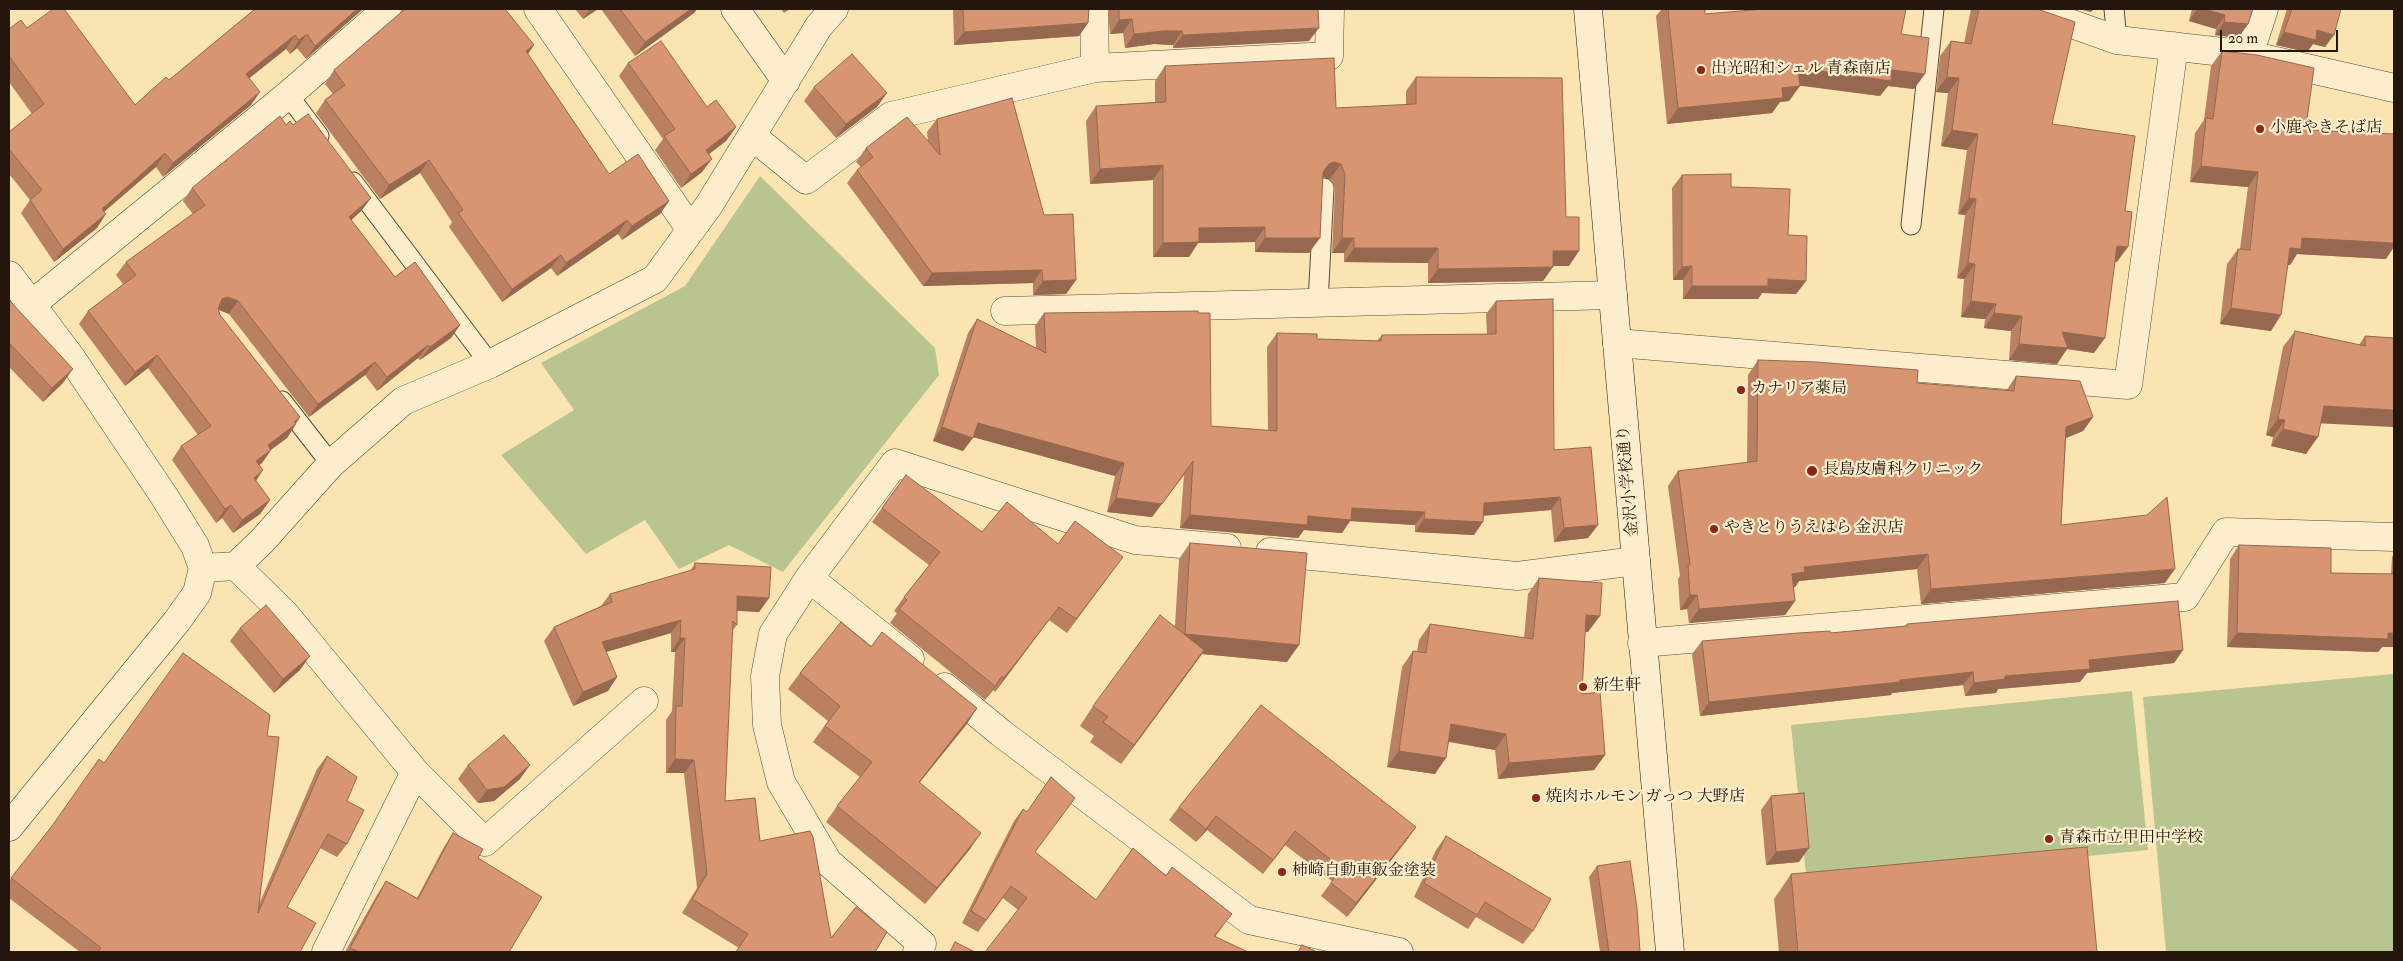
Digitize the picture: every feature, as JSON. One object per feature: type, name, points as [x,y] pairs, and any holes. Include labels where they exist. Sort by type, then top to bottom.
[{"type":"street","points":[[31,305],[288,95],[387,9]]},
{"type":"street","points":[[538,9],[691,230]]},
{"type":"street","points":[[735,9],[786,81]]},
{"type":"street","points":[[204,568],[236,566],[262,541],[331,464],[403,402],[490,364],[655,279],[709,205],[819,26],[834,9]]},
{"type":"street","points":[[1094,9],[1095,68]]},
{"type":"street","points":[[752,136],[806,180],[891,116],[1095,68],[1329,56],[1330,9]]},
{"type":"street","name":"金沢小学校通り","points":[[1588,9],[1670,952]]},
{"type":"street","points":[[2030,9],[2118,40],[2249,55],[2394,88]]},
{"type":"street","points":[[2249,55],[2264,9]]},
{"type":"street","points":[[1617,343],[2128,385],[2174,46]]},
{"type":"street","points":[[9,275],[72,359],[164,496],[195,546],[204,568],[198,593],[177,621],[9,827]]},
{"type":"street","points":[[1006,311],[1613,295]]},
{"type":"street","points":[[917,952],[922,944],[828,862],[781,782],[767,725],[765,676],[773,634],[809,578],[895,463],[1135,540],[1335,557],[1517,576],[1636,561]]},
{"type":"street","points":[[1642,643],[2185,597],[2226,532],[2394,537]]},
{"type":"street","points":[[236,566],[284,613],[415,772],[485,842],[644,701]]},
{"type":"street","points":[[809,578],[1001,732],[1250,920],[1399,952]]},
{"type":"street","points":[[326,952],[415,772]]},
{"type":"lane","points":[[1911,225],[1934,9]]},
{"type":"lane","points":[[2114,9],[2118,40]]},
{"type":"lane","points":[[288,95],[330,150]]},
{"type":"lane","points":[[341,166],[490,364]]},
{"type":"lane","points":[[1318,303],[1324,188]]},
{"type":"lane","points":[[273,389],[331,464]]},
{"type":"green space","points":[[760,176],[935,348],[939,375],[783,572],[729,545],[679,569],[645,520],[586,554],[501,455],[574,410],[541,363],[685,286]]},
{"type":"green space","points":[[2394,674],[2394,952],[2166,952],[2143,697]]},
{"type":"green space","points":[[2132,691],[2148,850],[1807,884],[1791,725]]},
{"type":"building","points":[[53,9],[64,9],[135,105],[166,77],[169,80],[255,9],[357,9],[315,46],[307,34],[299,40],[295,35],[246,74],[260,92],[173,163],[165,153],[102,209],[106,214],[63,249],[30,200],[42,190],[9,149],[9,132],[44,104],[9,56],[9,29],[21,20],[27,28]]},
{"type":"building","points":[[405,9],[505,9],[534,45],[526,51],[609,174],[638,154],[669,201],[632,226],[627,220],[566,263],[561,255],[512,289],[458,213],[463,210],[429,160],[389,185],[325,100],[345,85],[334,70]]},
{"type":"building","points":[[620,9],[691,9],[645,42]]},
{"type":"building","points":[[963,9],[1089,9],[1088,23],[964,32]]},
{"type":"building","points":[[1119,9],[1318,9],[1319,28],[1183,35],[1182,31],[1134,34],[1132,19],[1119,20]]},
{"type":"building","points":[[1668,9],[1705,9],[1705,14],[1764,9],[1906,9],[1901,34],[1929,38],[1925,74],[1892,70],[1891,81],[1798,68],[1800,86],[1782,88],[1783,98],[1678,108]]},
{"type":"building","points":[[1979,9],[2037,9],[2075,22],[2052,124],[2135,136],[2125,211],[2132,212],[2128,247],[2117,246],[2105,338],[2062,332],[2068,348],[2019,344],[2022,316],[1994,313],[1996,304],[1971,301],[1975,264],[1968,263],[1976,199],[1969,198],[1978,134],[1952,130],[1959,78],[1947,77],[1951,41],[1971,44]]},
{"type":"building","points":[[2204,9],[2253,9],[2248,24],[2224,22],[2225,15]]},
{"type":"building","points":[[2292,9],[2341,9],[2334,35],[2317,30],[2316,40],[2284,32]]},
{"type":"building","points":[[661,41],[707,107],[716,100],[736,127],[706,150],[712,159],[691,174],[664,136],[675,129],[628,63]]},
{"type":"building","points":[[2222,51],[2257,55],[2314,68],[2306,127],[2310,127],[2310,130],[2394,134],[2394,243],[2302,238],[2301,249],[2290,248],[2281,315],[2231,308],[2238,249],[2250,250],[2258,172],[2201,166],[2206,118],[2213,119]]},
{"type":"building","points":[[852,54],[887,93],[846,124],[814,87]]},
{"type":"building","points":[[1334,58],[1336,108],[1416,104],[1416,77],[1562,78],[1566,217],[1579,217],[1579,251],[1553,251],[1553,267],[1438,269],[1438,248],[1354,248],[1354,238],[1342,238],[1345,174],[1341,164],[1334,162],[1329,164],[1323,172],[1320,238],[1265,238],[1265,227],[1199,228],[1199,242],[1163,243],[1163,165],[1100,169],[1096,106],[1166,102],[1165,66]]},
{"type":"building","points":[[1012,98],[1044,215],[1073,214],[1076,280],[1043,281],[1042,270],[932,273],[857,170],[873,157],[866,148],[907,117],[940,155],[937,119]]},
{"type":"building","points":[[308,114],[371,198],[349,217],[395,277],[415,262],[460,325],[430,347],[428,345],[387,377],[375,362],[318,404],[238,301],[228,297],[222,299],[218,309],[220,315],[300,417],[294,422],[296,424],[268,445],[271,450],[256,461],[263,470],[254,478],[270,500],[242,520],[231,505],[225,509],[181,446],[211,426],[157,355],[135,372],[88,311],[136,275],[126,262],[205,205],[192,188],[280,116],[286,125],[290,121],[293,125]]},
{"type":"building","points":[[1731,174],[1731,187],[1790,189],[1788,235],[1807,236],[1806,281],[1768,279],[1768,286],[1692,286],[1692,266],[1682,267],[1682,175]]},
{"type":"building","points":[[1553,299],[1554,450],[1591,447],[1598,525],[1564,528],[1560,497],[1484,503],[1483,522],[1424,519],[1425,512],[1352,508],[1351,520],[1308,516],[1307,525],[1190,515],[1193,461],[1162,504],[1116,498],[1124,463],[978,423],[973,438],[942,427],[977,319],[1046,353],[1044,313],[1198,311],[1198,313],[1210,313],[1211,426],[1277,431],[1277,333],[1317,334],[1317,339],[1381,341],[1382,335],[1496,334],[1496,301]]},
{"type":"building","points":[[9,300],[73,369],[52,388],[9,343]]},
{"type":"building","points":[[2295,331],[2365,346],[2365,336],[2394,338],[2394,410],[2324,406],[2318,437],[2283,429],[2285,420],[2278,419]]},
{"type":"building","points":[[1758,360],[1816,362],[1918,370],[1917,383],[2014,391],[2016,376],[2080,381],[2093,417],[2066,427],[2061,525],[2147,515],[2167,497],[2175,569],[1931,589],[1928,554],[1804,567],[1805,572],[1792,574],[1795,601],[1699,609],[1697,595],[1690,595],[1688,565],[1690,565],[1678,471],[1757,461]]},
{"type":"building","points":[[906,475],[982,532],[1007,502],[1058,544],[1075,521],[1123,557],[1076,619],[1059,607],[1004,678],[1002,676],[995,686],[899,609],[907,600],[904,597],[940,552],[882,508]]},
{"type":"building","points":[[1190,543],[1307,553],[1299,645],[1185,634]]},
{"type":"building","points":[[2239,545],[2331,548],[2331,573],[2394,574],[2394,633],[2388,633],[2388,639],[2237,633]]},
{"type":"building","points":[[695,563],[771,567],[769,598],[737,596],[737,625],[733,621],[725,801],[755,798],[760,841],[810,831],[813,837],[831,938],[856,907],[887,932],[875,952],[736,952],[748,934],[692,899],[707,874],[694,760],[675,759],[676,706],[682,706],[685,638],[680,638],[681,620],[602,642],[617,677],[583,692],[554,627],[612,602],[610,594],[695,569]]},
{"type":"building","points":[[1539,578],[1602,583],[1600,616],[1586,615],[1582,694],[1600,692],[1605,755],[1509,763],[1506,734],[1451,724],[1446,758],[1399,751],[1413,651],[1426,653],[1430,624],[1533,639]]},
{"type":"building","points":[[2178,601],[2183,650],[2089,660],[2090,669],[2005,676],[2005,679],[1974,683],[1973,672],[1900,680],[1900,682],[1709,702],[1702,641],[1830,631],[1830,633],[1907,626],[1907,624]]},
{"type":"building","points":[[266,605],[310,656],[283,679],[240,628]]},
{"type":"building","points":[[1160,615],[1204,650],[1134,745],[1103,722],[1108,717],[1093,706]]},
{"type":"building","points":[[841,622],[871,647],[882,632],[977,708],[919,782],[981,833],[937,888],[837,806],[872,762],[825,726],[840,706],[800,673]]},
{"type":"building","points":[[183,653],[270,715],[267,736],[279,737],[258,913],[327,756],[357,777],[347,801],[364,810],[347,844],[328,834],[287,907],[316,923],[300,952],[98,952],[101,948],[11,878],[52,826],[99,759],[104,763]]},
{"type":"building","points":[[1261,705],[1416,827],[1356,903],[1331,883],[1341,868],[1295,831],[1273,860],[1216,816],[1206,829],[1179,807]]},
{"type":"building","points":[[504,735],[530,765],[504,787],[487,790],[468,765]]},
{"type":"building","points":[[1051,777],[1075,798],[1035,852],[1096,900],[1133,848],[1166,876],[1172,867],[1232,914],[1214,936],[1248,952],[985,952],[1027,898],[1011,886],[986,920],[971,911],[1023,809],[1027,812]]},
{"type":"building","points":[[1804,793],[1809,848],[1776,852],[1771,796]]},
{"type":"building","points":[[453,833],[483,849],[478,858],[542,897],[509,952],[359,952],[350,948],[386,881],[418,899]]},
{"type":"building","points":[[1446,836],[1551,899],[1533,931],[1485,902],[1477,915],[1424,883]]},
{"type":"building","points":[[2087,847],[2097,952],[1798,952],[1791,874]]},
{"type":"building","points":[[1630,861],[1637,908],[1640,952],[1609,952],[1597,866]]},
{"type":"building","points":[[955,942],[975,952],[950,952]]},
{"type":"building","points":[[1302,945],[1317,952],[1298,952]]},
{"type":"place","name":"出光昭和シェル 青森南店","points":[[1701,70]]},
{"type":"place","name":"小鹿やきそば店","points":[[2260,129]]},
{"type":"place","name":"カナリア薬局","points":[[1741,390]]},
{"type":"place","name":"長島皮膚科クリニック","points":[[1812,471]]},
{"type":"place","name":"やきとりうえはら 金沢店","points":[[1714,529]]},
{"type":"place","name":"新生軒","points":[[1583,687]]},
{"type":"place","name":"焼肉ホルモン ガっつ 大野店","points":[[1536,798]]},
{"type":"place","name":"青森市立甲田中学校","points":[[2049,839]]},
{"type":"place","name":"柿崎自動車鈑金塗装","points":[[1282,872]]}]
